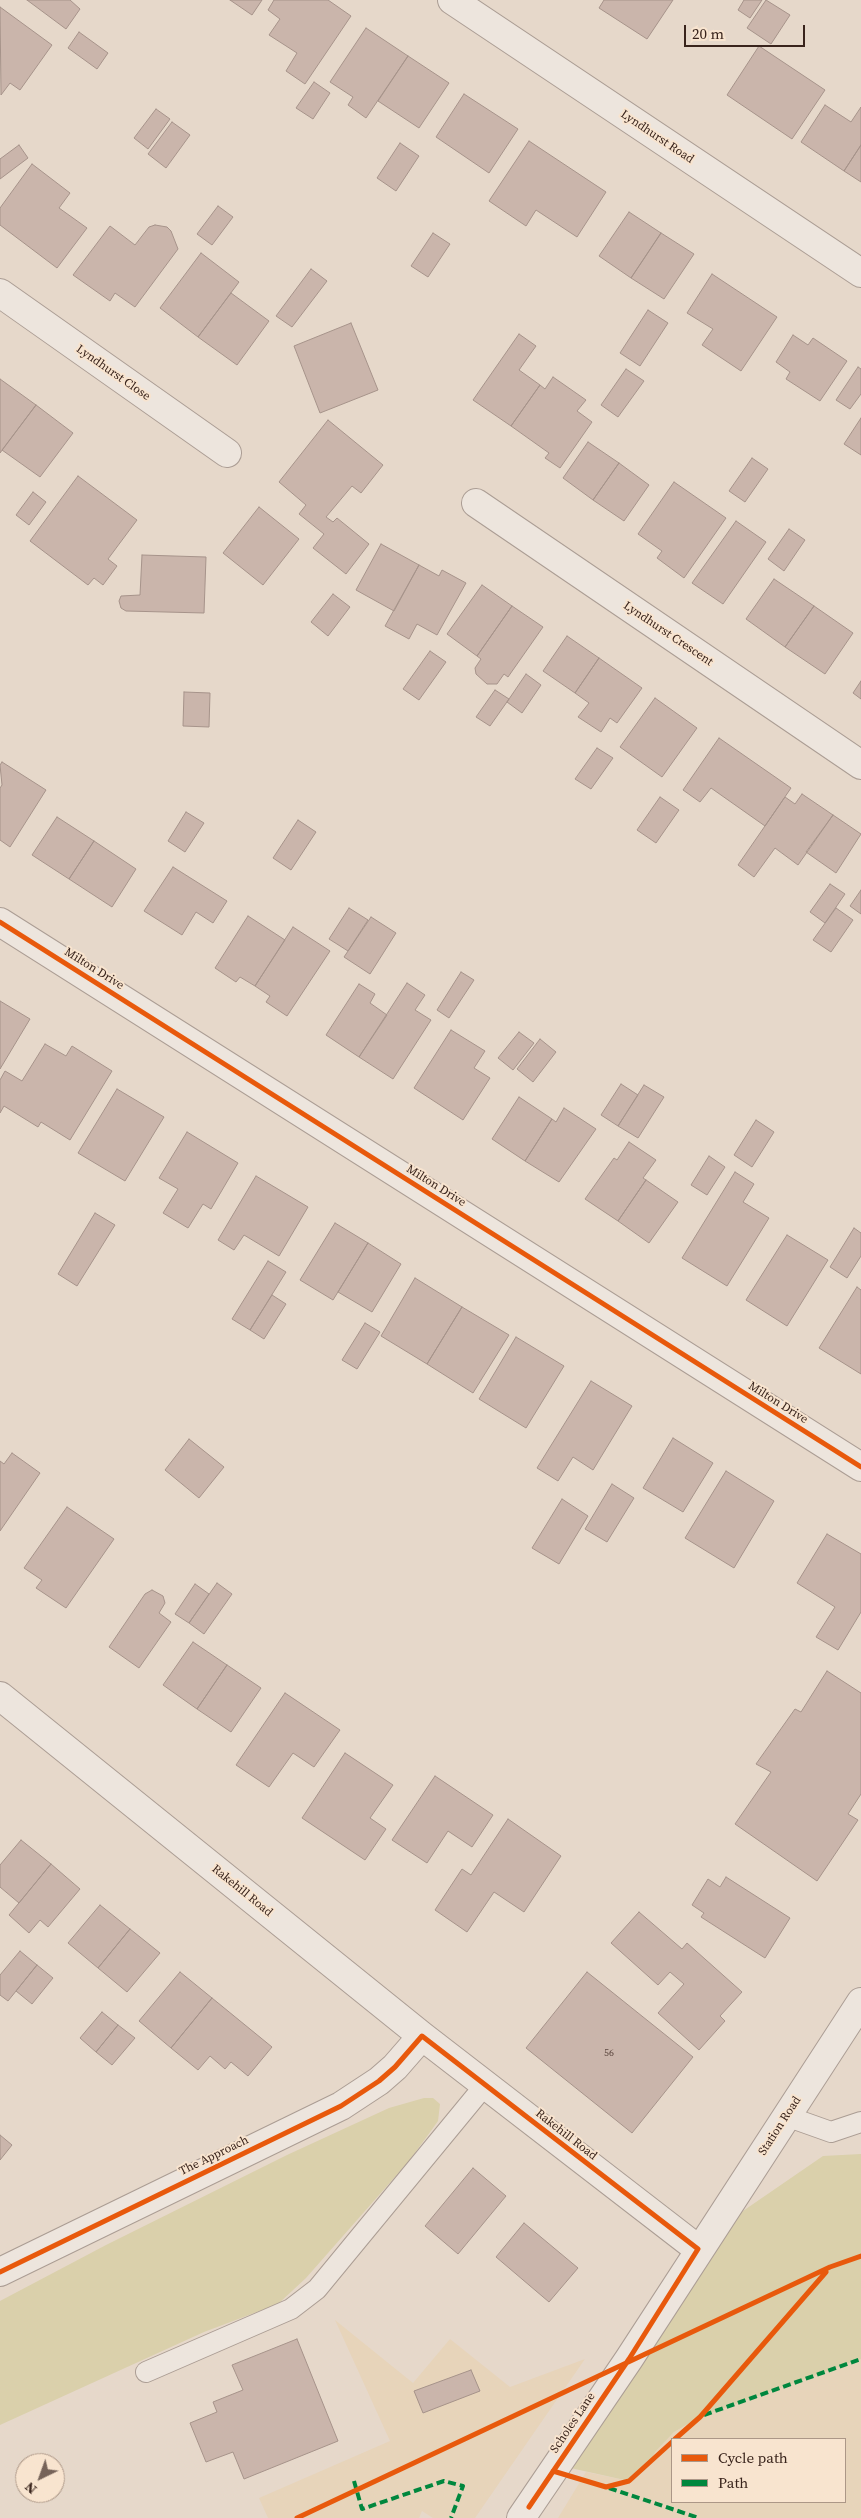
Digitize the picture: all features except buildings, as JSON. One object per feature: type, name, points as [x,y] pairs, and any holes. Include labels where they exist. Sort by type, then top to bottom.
[{"type":"street","name":"Lyndhurst Road","points":[[452,0],[861,274]]},
{"type":"street","name":"Lyndhurst Close","points":[[0,293],[227,453]]},
{"type":"street","name":"Lyndhurst Crescent","points":[[476,503],[861,765]]},
{"type":"street","name":"Milton Drive","points":[[0,922],[861,1467]]},
{"type":"street","name":"Rakehill Road","points":[[0,1696],[422,2036],[698,2249]]},
{"type":"street","name":"Station Road","points":[[698,2249],[861,2002]]},
{"type":"street","name":"The Approach","points":[[0,2272],[341,2106],[378,2082],[422,2036]]},
{"type":"street","name":"Scholes Lane","points":[[525,2512],[659,2312],[698,2249]]},
{"type":"lane","points":[[146,2372],[291,2309],[317,2289],[485,2085]]},
{"type":"lane","points":[[786,2116],[831,2132],[861,2122]]},
{"type":"shaded area","points":[[424,2098],[433,2098],[440,2104],[438,2121],[409,2161],[306,2278],[278,2304],[204,2332],[0,2425],[0,2301],[106,2245],[287,2155],[389,2108]]},
{"type":"shaded area","points":[[861,2154],[861,2359],[700,2417],[674,2432],[656,2451],[644,2471],[629,2481],[557,2465],[708,2235],[823,2156]]},
{"type":"shaded area","points":[[335,2320],[413,2383],[450,2339],[510,2387],[585,2359],[475,2518],[433,2518],[422,2511],[419,2518],[268,2518],[259,2498],[390,2441]]},
{"type":"shaded area","points":[[861,2359],[861,2518],[558,2518],[586,2472],[629,2481],[644,2471],[656,2451],[674,2432],[700,2417]]},
{"type":"marked path","points":[[704,2415],[861,2359]]},
{"type":"marked path","points":[[354,2481],[362,2509],[444,2481],[463,2486],[451,2518]]},
{"type":"marked path","points":[[609,2488],[699,2518]]},
{"type":"cycle path","points":[[0,922],[861,1467]]},
{"type":"cycle path","points":[[0,2272],[341,2106],[379,2081],[395,2067],[422,2036],[698,2249],[629,2359],[529,2507]]},
{"type":"cycle path","points":[[297,2518],[830,2267],[861,2256]]},
{"type":"cycle path","points":[[676,2438],[700,2417],[826,2272]]},
{"type":"cycle path","points":[[553,2471],[606,2487],[629,2481],[671,2443]]}]
